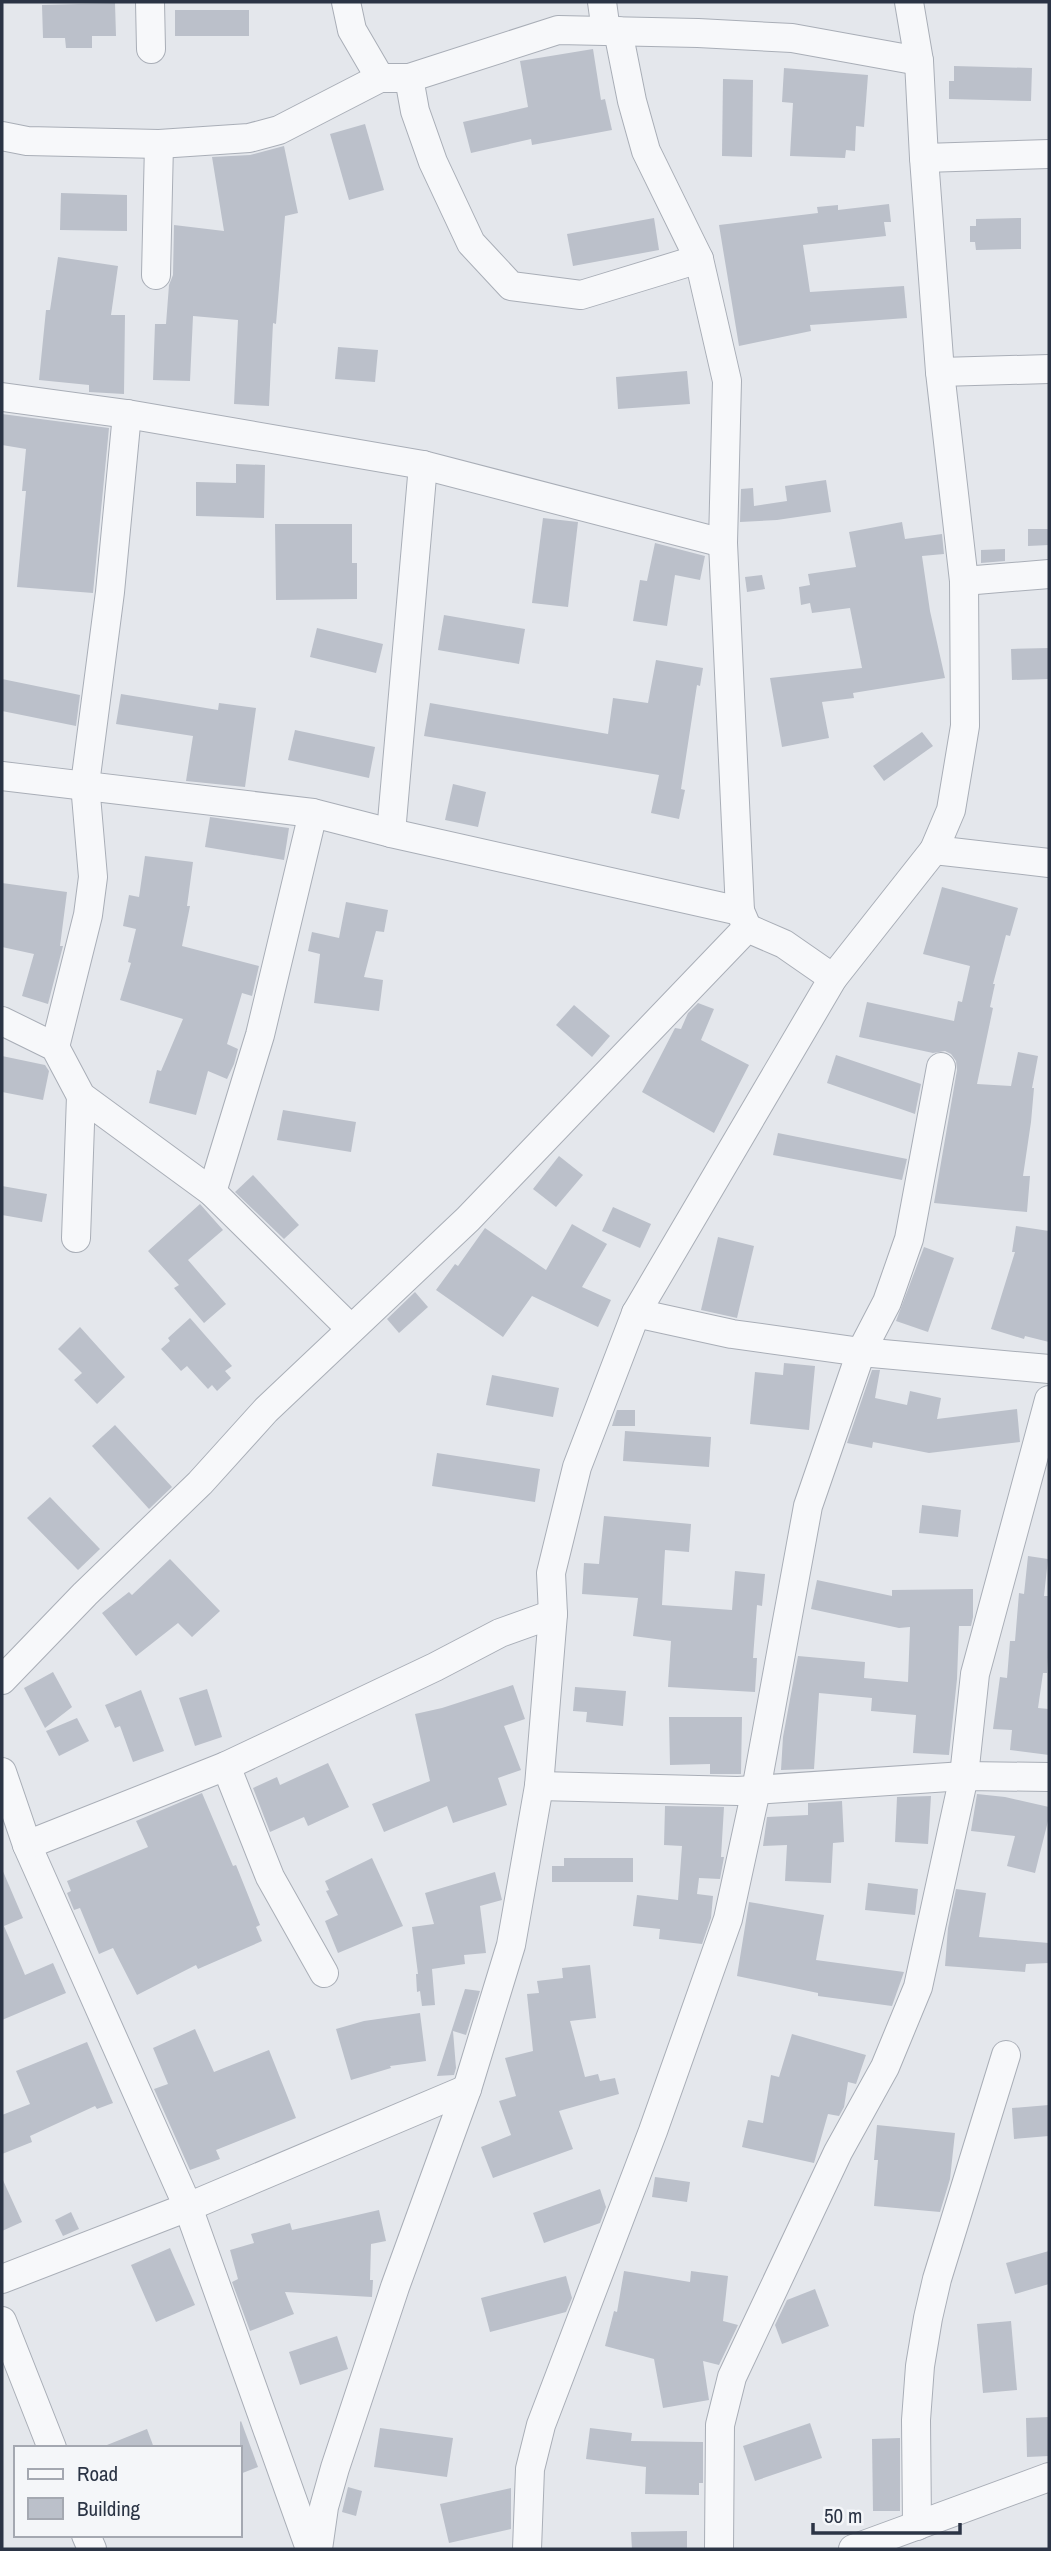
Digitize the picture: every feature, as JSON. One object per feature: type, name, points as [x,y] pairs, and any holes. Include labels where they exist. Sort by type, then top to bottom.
[{"type":"street","points":[[150,2],[151,49]]},
{"type":"street","points":[[346,2],[352,30],[380,78]]},
{"type":"street","points":[[2,1680],[85,1594],[200,1483],[266,1410],[468,1219],[743,919],[723,543],[727,381],[699,258],[646,151],[612,31],[601,2]]},
{"type":"street","points":[[312,2548],[335,2468],[395,2287],[467,2089],[511,1945],[539,1786],[553,1614],[551,1573],[577,1467],[636,1312],[833,978],[934,850],[951,810],[965,726],[964,581],[940,372],[919,61],[909,2]]},
{"type":"street","points":[[2,136],[27,141],[159,144],[249,138],[279,130],[380,78],[409,78],[558,30],[792,38],[919,61]]},
{"type":"street","points":[[409,78],[415,111],[433,162],[471,243],[511,286],[581,295],[699,258]]},
{"type":"street","points":[[156,275],[159,144]]},
{"type":"street","points":[[924,158],[1049,154]]},
{"type":"street","points":[[940,372],[1049,369]]},
{"type":"street","points":[[2,397],[128,414],[423,465],[723,543]]},
{"type":"street","points":[[55,1047],[88,915],[93,877],[85,784],[110,592],[128,414]]},
{"type":"street","points":[[391,833],[423,465]]},
{"type":"street","points":[[964,581],[1049,574]]},
{"type":"street","points":[[2,776],[313,813],[743,919],[833,978]]},
{"type":"street","points":[[212,1192],[260,1035],[313,813]]},
{"type":"street","points":[[934,850],[1049,863]]},
{"type":"street","points":[[2,1021],[55,1047],[81,1096],[212,1192],[351,1329]]},
{"type":"street","points":[[527,2549],[530,2469],[541,2425],[653,2131],[728,1919],[756,1790],[808,1506],[861,1352],[887,1302],[909,1239],[941,1067]]},
{"type":"street","points":[[76,1238],[81,1096]]},
{"type":"street","points":[[636,1312],[732,1334],[861,1352],[1049,1369]]},
{"type":"street","points":[[719,2549],[720,2425],[732,2377],[838,2152],[885,2067],[918,1987],[964,1776],[975,1674],[1049,1400]]},
{"type":"street","points":[[27,1845],[226,1766],[435,1667],[500,1633],[553,1614]]},
{"type":"street","points":[[226,1766],[270,1877],[324,1973]]},
{"type":"street","points":[[2,1772],[27,1845],[188,2207],[312,2548]]},
{"type":"street","points":[[539,1786],[756,1790],[964,1776],[1049,1777]]},
{"type":"street","points":[[917,2526],[916,2420],[920,2366],[929,2318],[937,2279],[1006,2055]]},
{"type":"street","points":[[2,2279],[188,2207],[467,2089]]},
{"type":"street","points":[[2,2321],[51,2446]]},
{"type":"street","points":[[853,2549],[1049,2477]]},
{"type":"building","points":[[115,3],[116,36],[92,36],[92,48],[66,48],[65,38],[43,38],[42,5]]},
{"type":"building","points":[[175,10],[249,10],[249,36],[175,36]]},
{"type":"building","points":[[593,49],[601,100],[605,99],[612,130],[532,145],[531,139],[471,153],[463,122],[528,107],[520,61]]},
{"type":"building","points":[[954,66],[1032,68],[1031,101],[949,99],[949,81],[954,81]]},
{"type":"building","points":[[784,68],[868,75],[864,127],[856,126],[855,151],[846,150],[845,158],[790,156],[793,103],[782,102]]},
{"type":"building","points":[[723,79],[753,80],[752,157],[722,156]]},
{"type":"building","points":[[365,124],[384,190],[349,200],[330,134]]},
{"type":"building","points":[[284,146],[298,213],[285,216],[276,324],[273,323],[269,406],[234,404],[238,320],[193,316],[190,381],[153,380],[155,324],[166,324],[169,285],[173,275],[174,225],[224,231],[212,157],[250,155]]},
{"type":"building","points":[[61,193],[127,195],[127,231],[60,230]]},
{"type":"building","points":[[889,204],[891,222],[884,222],[886,236],[803,245],[810,292],[904,286],[907,318],[810,325],[811,331],[739,346],[719,225],[818,213],[817,207],[838,205],[838,210]]},
{"type":"building","points":[[654,218],[659,250],[573,266],[567,234]]},
{"type":"building","points":[[1021,218],[1021,249],[976,250],[975,242],[970,242],[970,226],[976,226],[976,219]]},
{"type":"building","points":[[58,257],[118,266],[111,315],[125,315],[124,394],[89,392],[89,385],[39,380],[46,310],[50,310]]},
{"type":"building","points":[[338,347],[378,350],[375,382],[335,379]]},
{"type":"building","points":[[687,371],[690,404],[618,409],[616,377]]},
{"type":"building","points":[[2,414],[109,428],[93,593],[17,587],[26,491],[22,491],[26,449],[2,445]]},
{"type":"building","points":[[236,464],[265,465],[264,518],[196,516],[196,482],[236,483]]},
{"type":"building","points":[[826,480],[831,512],[740,522],[741,489],[753,488],[754,506],[787,501],[785,486]]},
{"type":"building","points":[[543,518],[578,522],[568,607],[532,603]]},
{"type":"building","points":[[902,522],[905,539],[942,534],[944,554],[922,556],[930,611],[945,678],[853,693],[854,698],[822,702],[829,738],[782,747],[770,678],[862,668],[850,608],[812,613],[810,603],[801,605],[799,587],[810,585],[808,574],[856,567],[849,532]]},
{"type":"building","points":[[275,524],[352,524],[352,563],[357,563],[357,599],[276,600]]},
{"type":"building","points":[[1028,529],[1049,529],[1049,545],[1028,546]]},
{"type":"building","points":[[655,543],[705,556],[700,580],[675,575],[667,626],[633,621],[640,580],[647,581]]},
{"type":"building","points":[[1005,549],[1005,561],[981,563],[981,550]]},
{"type":"building","points":[[762,575],[765,589],[747,592],[745,577]]},
{"type":"building","points":[[444,615],[525,629],[519,664],[438,650]]},
{"type":"building","points":[[317,628],[383,644],[376,673],[310,657]]},
{"type":"building","points":[[1049,648],[1049,679],[1012,680],[1011,649]]},
{"type":"building","points":[[656,660],[703,668],[700,686],[697,685],[679,819],[651,813],[659,775],[424,736],[430,703],[608,734],[613,698],[648,703]]},
{"type":"building","points":[[2,679],[80,695],[76,726],[2,711]]},
{"type":"building","points":[[121,694],[218,710],[219,703],[256,708],[245,787],[186,781],[193,736],[116,724]]},
{"type":"building","points":[[295,730],[375,747],[369,778],[288,760]]},
{"type":"building","points":[[922,732],[933,746],[884,781],[873,766]]},
{"type":"building","points":[[453,784],[486,792],[478,827],[445,820]]},
{"type":"building","points":[[210,817],[289,828],[284,860],[205,847]]},
{"type":"building","points":[[145,856],[193,862],[187,906],[190,906],[182,946],[259,966],[252,996],[242,993],[227,1044],[238,1049],[234,1064],[227,1079],[208,1071],[196,1115],[149,1103],[157,1070],[161,1071],[183,1019],[120,1000],[131,963],[128,962],[136,929],[123,926],[129,895],[139,897]]},
{"type":"building","points":[[2,883],[67,892],[60,946],[63,946],[48,1004],[22,996],[34,954],[2,947]]},
{"type":"building","points":[[942,887],[1018,908],[1010,936],[1006,935],[993,984],[990,1007],[993,1008],[977,1084],[1011,1086],[1018,1052],[1038,1056],[1023,1176],[1030,1176],[1027,1212],[934,1203],[957,1070],[956,1061],[945,1051],[933,1053],[859,1037],[867,1002],[954,1021],[958,1001],[962,1002],[970,966],[923,954]]},
{"type":"building","points":[[346,902],[388,910],[384,932],[376,931],[364,977],[383,980],[379,1011],[314,1003],[320,954],[308,951],[312,932],[339,938]]},
{"type":"building","points":[[698,1003],[714,1009],[701,1040],[749,1065],[714,1133],[642,1092],[675,1028],[681,1029],[688,1013]]},
{"type":"building","points":[[574,1005],[610,1036],[592,1057],[556,1025]]},
{"type":"building","points":[[836,1055],[921,1084],[915,1114],[827,1083]]},
{"type":"building","points":[[2,1056],[45,1065],[49,1071],[43,1100],[2,1092]]},
{"type":"building","points":[[283,1110],[356,1122],[351,1152],[277,1140]]},
{"type":"building","points":[[778,1133],[907,1159],[902,1180],[773,1155]]},
{"type":"building","points":[[559,1156],[583,1175],[556,1207],[533,1189]]},
{"type":"building","points":[[253,1175],[299,1225],[284,1239],[235,1192]]},
{"type":"building","points":[[2,1186],[47,1194],[42,1222],[2,1215]]},
{"type":"building","points":[[200,1204],[223,1230],[188,1260],[226,1304],[204,1323],[174,1288],[179,1285],[148,1251]]},
{"type":"building","points":[[613,1207],[651,1224],[640,1248],[602,1231]]},
{"type":"building","points":[[572,1224],[607,1244],[582,1287],[611,1300],[598,1327],[532,1296],[503,1337],[436,1290],[455,1264],[458,1266],[485,1228],[546,1270]]},
{"type":"building","points":[[1016,1226],[1049,1231],[1049,1342],[1025,1336],[1024,1339],[991,1329],[1015,1252],[1012,1252]]},
{"type":"building","points":[[718,1237],[754,1246],[737,1318],[701,1310]]},
{"type":"building","points":[[924,1247],[954,1258],[928,1332],[896,1321]]},
{"type":"building","points":[[415,1292],[428,1307],[399,1333],[387,1319]]},
{"type":"building","points":[[190,1318],[232,1366],[225,1371],[231,1378],[217,1391],[212,1385],[208,1389],[187,1366],[181,1371],[161,1349],[170,1341],[168,1338]]},
{"type":"building","points":[[80,1327],[125,1377],[97,1404],[74,1380],[82,1373],[58,1349]]},
{"type":"building","points":[[784,1363],[815,1366],[809,1430],[750,1424],[755,1372],[783,1375]]},
{"type":"building","points":[[872,1370],[880,1370],[875,1398],[907,1405],[910,1391],[941,1398],[937,1419],[1017,1409],[1020,1442],[929,1453],[873,1442],[872,1448],[847,1443]]},
{"type":"building","points":[[492,1375],[559,1388],[553,1417],[486,1405]]},
{"type":"building","points":[[617,1410],[635,1410],[635,1426],[612,1426]]},
{"type":"building","points":[[115,1425],[172,1487],[149,1509],[92,1446]]},
{"type":"building","points":[[625,1431],[711,1437],[709,1467],[623,1461]]},
{"type":"building","points":[[437,1453],[540,1469],[535,1502],[432,1486]]},
{"type":"building","points":[[50,1497],[100,1549],[78,1570],[27,1518]]},
{"type":"building","points":[[922,1505],[961,1510],[958,1537],[919,1533]]},
{"type":"building","points":[[604,1516],[691,1524],[689,1552],[665,1550],[662,1605],[732,1610],[735,1571],[765,1574],[762,1606],[757,1605],[753,1658],[757,1658],[755,1692],[668,1687],[671,1641],[633,1636],[638,1598],[582,1594],[584,1563],[599,1564]]},
{"type":"building","points":[[1028,1556],[1048,1559],[1044,1596],[1049,1596],[1047,1673],[1043,1673],[1038,1708],[1049,1709],[1049,1755],[1010,1750],[1012,1730],[993,1729],[1000,1677],[1007,1678],[1010,1641],[1015,1641],[1019,1593],[1024,1594]]},
{"type":"building","points":[[170,1559],[220,1611],[192,1637],[178,1623],[136,1656],[102,1613],[129,1592],[132,1595]]},
{"type":"building","points":[[817,1580],[892,1596],[892,1590],[973,1589],[971,1626],[959,1626],[957,1679],[949,1755],[913,1753],[916,1715],[871,1711],[872,1698],[819,1693],[814,1769],[781,1770],[783,1737],[798,1656],[865,1662],[864,1678],[908,1682],[910,1627],[899,1628],[811,1609]]},
{"type":"building","points":[[53,1672],[72,1707],[45,1728],[24,1688]]},
{"type":"building","points":[[513,1685],[525,1719],[504,1726],[521,1770],[498,1778],[507,1805],[453,1823],[447,1806],[384,1832],[372,1804],[430,1781],[415,1714]]},
{"type":"building","points":[[575,1687],[626,1691],[623,1726],[586,1722],[587,1712],[573,1711]]},
{"type":"building","points":[[207,1689],[222,1737],[195,1746],[179,1698]]},
{"type":"building","points":[[141,1690],[164,1751],[133,1762],[120,1726],[115,1728],[105,1705]]},
{"type":"building","points":[[669,1717],[742,1717],[741,1774],[710,1774],[710,1764],[670,1765]]},
{"type":"building","points":[[77,1718],[89,1741],[59,1756],[46,1731]]},
{"type":"building","points":[[328,1763],[349,1807],[308,1826],[304,1817],[270,1832],[253,1788],[277,1777],[280,1785]]},
{"type":"building","points":[[202,1793],[233,1866],[236,1865],[260,1925],[256,1927],[262,1941],[198,1969],[196,1965],[137,1995],[113,1948],[99,1954],[80,1908],[74,1910],[67,1893],[71,1891],[67,1881],[148,1847],[136,1821]]},
{"type":"building","points":[[977,1794],[1049,1807],[1035,1873],[1007,1866],[1015,1836],[971,1831]]},
{"type":"building","points":[[931,1796],[928,1844],[895,1842],[897,1797]]},
{"type":"building","points":[[842,1801],[844,1842],[833,1843],[831,1883],[785,1881],[787,1845],[763,1846],[767,1817],[808,1815],[808,1803]]},
{"type":"building","points":[[665,1806],[724,1807],[721,1857],[724,1857],[720,1879],[699,1878],[697,1894],[713,1896],[711,1918],[702,1944],[659,1939],[660,1929],[633,1926],[637,1895],[678,1900],[682,1846],[664,1845]]},
{"type":"building","points":[[372,1858],[403,1926],[338,1953],[325,1921],[338,1915],[326,1891],[329,1890],[325,1881]]},
{"type":"building","points":[[564,1858],[633,1858],[633,1882],[552,1882],[552,1866],[564,1866]]},
{"type":"building","points":[[2,1869],[23,1918],[4,1926],[25,1975],[53,1963],[66,1993],[2,2020]]},
{"type":"building","points":[[495,1872],[502,1900],[480,1906],[486,1953],[464,1955],[465,1964],[432,1969],[435,2005],[422,2006],[420,1991],[417,1992],[418,1974],[412,1927],[434,1924],[425,1893]]},
{"type":"building","points":[[868,1883],[918,1889],[915,1915],[865,1910]]},
{"type":"building","points":[[956,1889],[986,1893],[979,1937],[1049,1943],[1049,1963],[1026,1964],[1025,1972],[945,1966],[948,1928]]},
{"type":"building","points":[[749,1902],[824,1915],[816,1960],[904,1972],[892,2006],[818,1996],[818,1993],[737,1976]]},
{"type":"building","points":[[590,1965],[596,2018],[570,2021],[585,2077],[598,2074],[600,2081],[615,2078],[619,2094],[559,2111],[573,2149],[493,2178],[481,2147],[511,2135],[499,2101],[516,2096],[505,2058],[533,2051],[527,1994],[539,1993],[537,1981],[563,1978],[562,1968]]},
{"type":"building","points":[[465,1989],[480,1991],[466,2035],[453,2031],[456,2068],[454,2075],[437,2076]]},
{"type":"building","points":[[420,2013],[426,2061],[390,2066],[391,2068],[351,2080],[336,2029],[364,2021]]},
{"type":"building","points":[[195,2029],[214,2072],[269,2050],[296,2118],[216,2150],[220,2159],[190,2170],[154,2089],[168,2084],[153,2048]]},
{"type":"building","points":[[792,2034],[866,2055],[856,2084],[848,2082],[844,2107],[839,2116],[828,2114],[814,2163],[742,2147],[748,2120],[763,2123],[771,2075],[779,2077]]},
{"type":"building","points":[[87,2042],[113,2103],[97,2109],[95,2106],[30,2136],[32,2142],[2,2154],[2,2115],[30,2104],[16,2071]]},
{"type":"building","points":[[1049,2105],[1049,2136],[1014,2139],[1012,2108]]},
{"type":"building","points":[[877,2125],[955,2133],[950,2179],[940,2212],[874,2206],[878,2160],[874,2160]]},
{"type":"building","points":[[655,2177],[690,2182],[687,2202],[652,2197]]},
{"type":"building","points":[[2,2178],[22,2222],[2,2231]]},
{"type":"building","points":[[600,2189],[606,2207],[600,2223],[544,2243],[533,2213]]},
{"type":"building","points":[[379,2210],[386,2241],[371,2244],[372,2297],[285,2292],[294,2314],[250,2331],[232,2282],[238,2279],[230,2250],[254,2243],[251,2234],[290,2223],[292,2230]]},
{"type":"building","points":[[71,2212],[79,2229],[63,2236],[55,2220]]},
{"type":"building","points":[[170,2248],[195,2305],[156,2322],[131,2265]]},
{"type":"building","points":[[1049,2251],[1049,2284],[1015,2294],[1006,2263]]},
{"type":"building","points":[[624,2271],[690,2282],[691,2271],[728,2276],[723,2321],[738,2325],[719,2365],[703,2361],[709,2400],[663,2408],[654,2359],[605,2346],[614,2311],[617,2312]]},
{"type":"building","points":[[566,2276],[572,2298],[566,2312],[490,2332],[481,2298]]},
{"type":"building","points":[[815,2289],[829,2326],[782,2344],[775,2325],[787,2300]]},
{"type":"building","points":[[1011,2321],[1017,2390],[983,2393],[977,2324]]},
{"type":"building","points":[[337,2336],[348,2369],[300,2385],[289,2352]]},
{"type":"building","points":[[1049,2417],[1049,2456],[1027,2457],[1026,2418]]},
{"type":"building","points":[[240,2422],[258,2467],[242,2473],[242,2446]]},
{"type":"building","points":[[810,2423],[822,2458],[755,2481],[743,2446]]},
{"type":"building","points":[[380,2428],[453,2438],[447,2477],[374,2467]]},
{"type":"building","points":[[590,2428],[632,2433],[631,2441],[703,2442],[703,2483],[699,2483],[699,2495],[645,2494],[646,2467],[586,2459]]},
{"type":"building","points":[[147,2429],[153,2446],[104,2446]]},
{"type":"building","points":[[900,2438],[900,2511],[873,2511],[872,2439]]},
{"type":"building","points":[[348,2487],[362,2491],[356,2516],[342,2512]]},
{"type":"building","points":[[511,2488],[511,2529],[449,2543],[440,2504]]},
{"type":"building","points":[[687,2531],[687,2549],[632,2549],[631,2532]]}]
